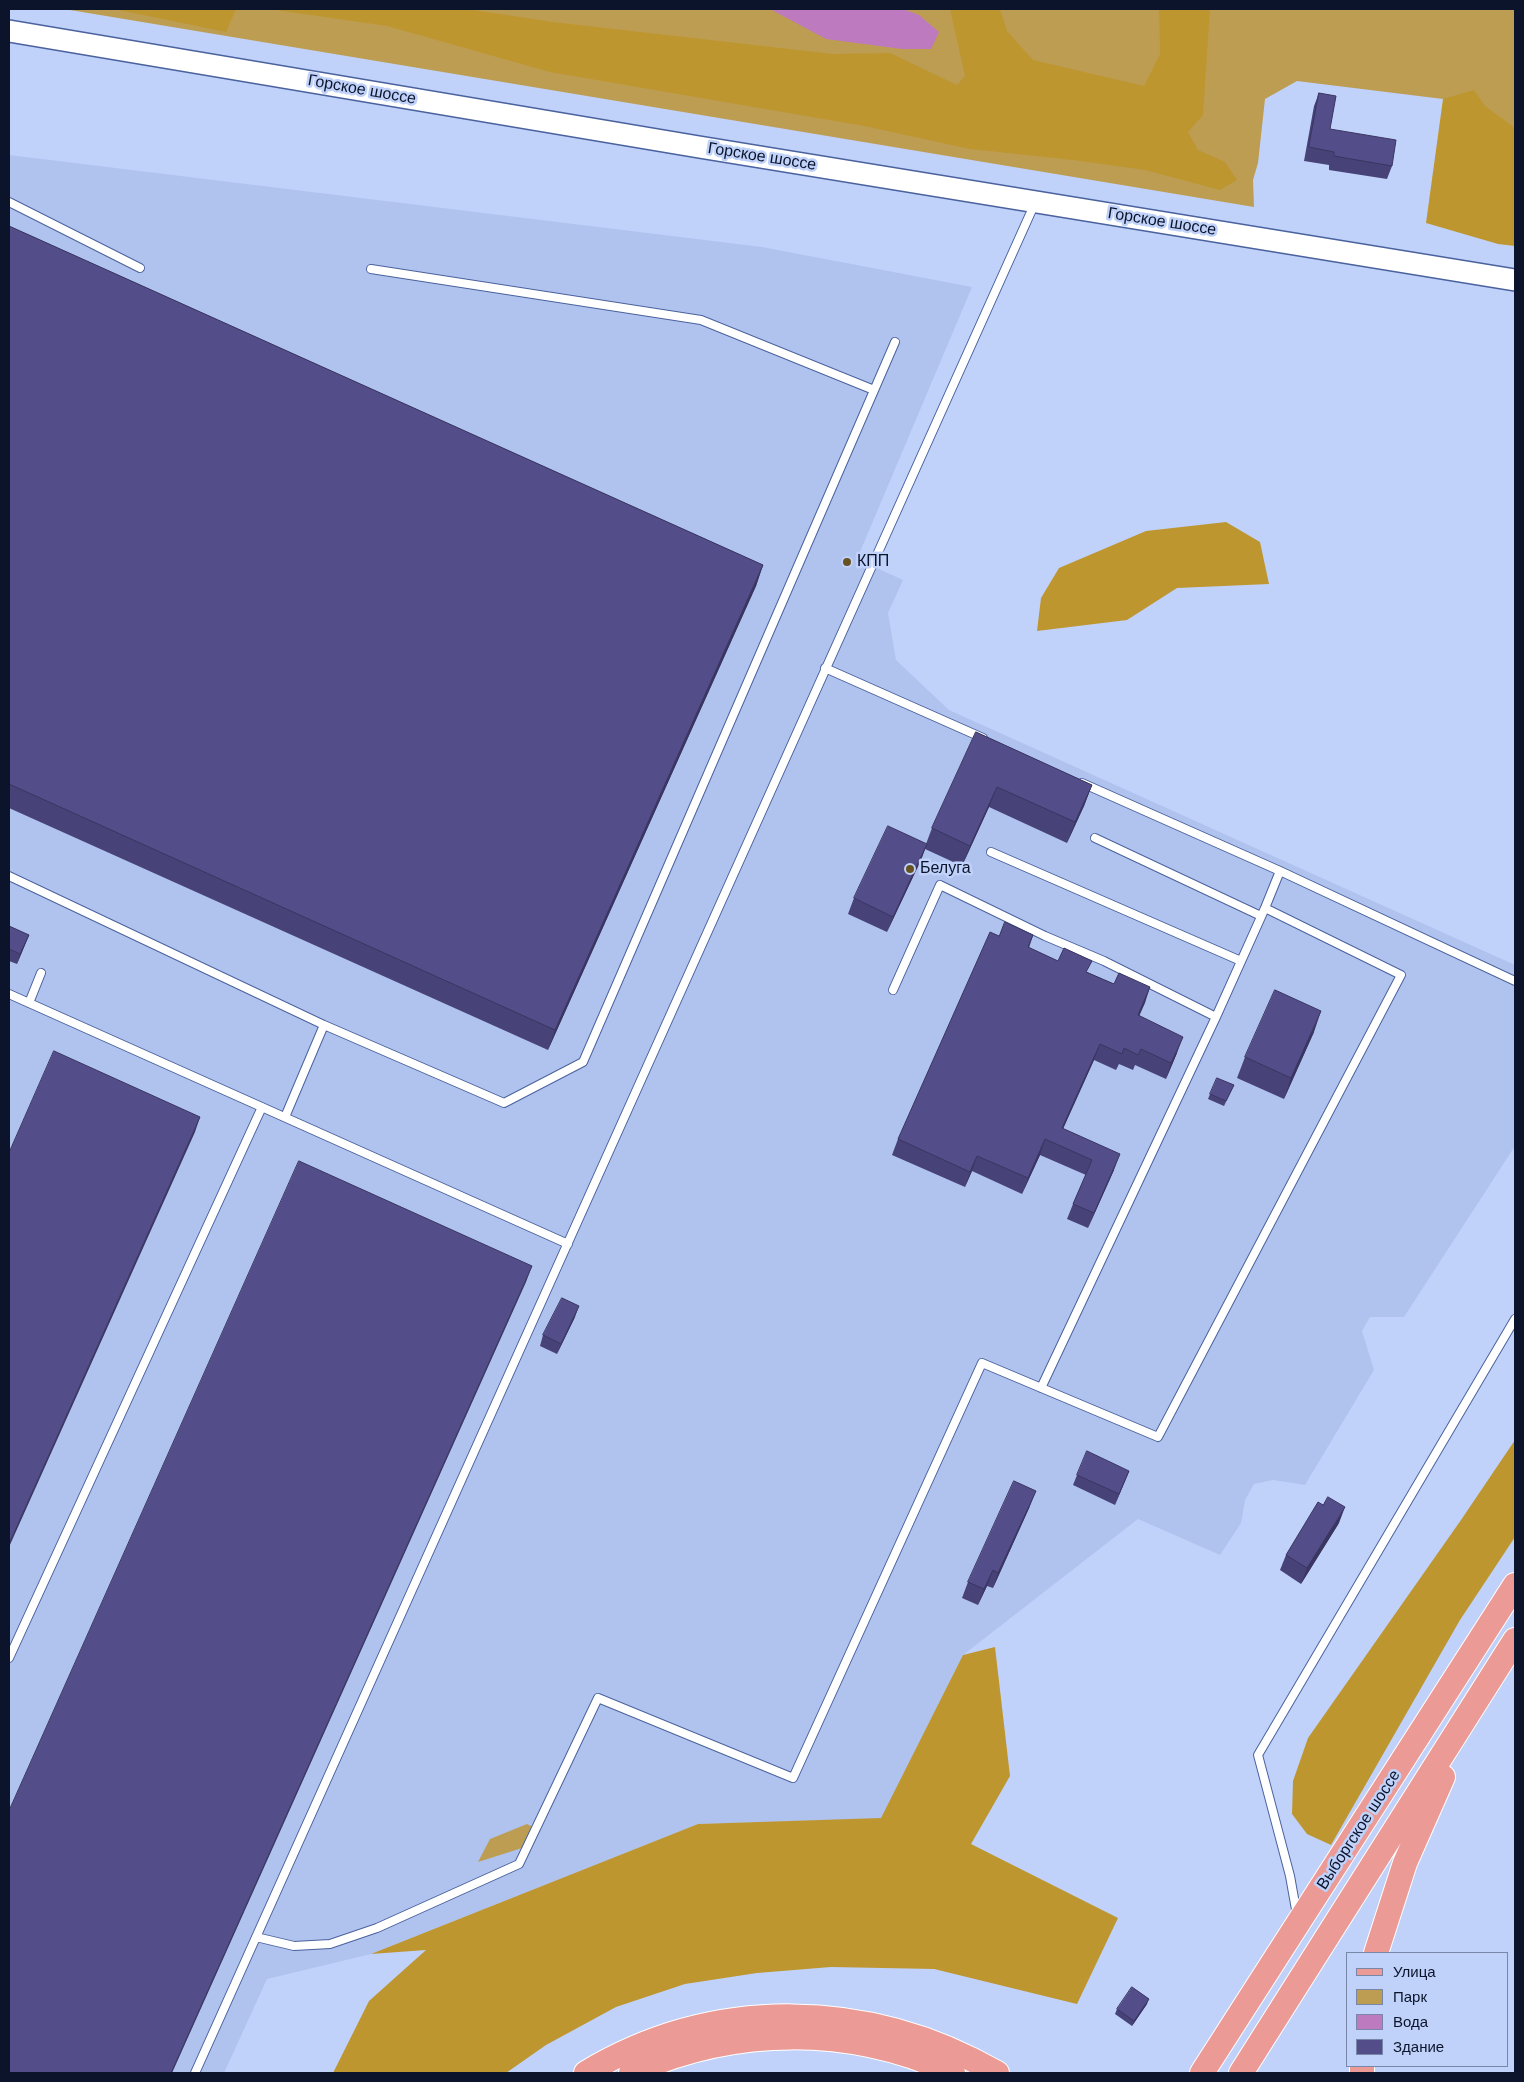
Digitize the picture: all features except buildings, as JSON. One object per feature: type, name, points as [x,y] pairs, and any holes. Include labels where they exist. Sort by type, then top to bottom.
[{"type":"main road","name":"Горское шоссе","points":[[9,31],[1515,280]]},
{"type":"main road","name":"Выборгское шоссе","points":[[1202,2073],[1515,1585]]},
{"type":"main road","name":"Выборгское шоссе","points":[[1241,2073],[1515,1640]]},
{"type":"main road","points":[[1376,1952],[1405,1863],[1469,1715]]},
{"type":"main road","points":[[586,2073],[631,2050],[684,2030],[746,2019],[801,2016],[842,2019],[901,2032],[948,2048],[997,2073]]},
{"type":"main road","points":[[631,2073],[671,2056],[717,2044],[801,2037],[839,2040],[876,2048],[919,2059],[953,2073]]},
{"type":"lane","points":[[9,202],[140,268]]},
{"type":"lane","points":[[195,2073],[1035,202]]},
{"type":"lane","points":[[371,269],[701,320],[874,390]]},
{"type":"lane","points":[[9,876],[324,1025],[504,1103],[582,1062],[895,342]]},
{"type":"lane","points":[[825,668],[989,741]]},
{"type":"lane","points":[[1071,778],[1280,871],[1515,981]]},
{"type":"lane","points":[[1095,838],[1261,916]]},
{"type":"lane","points":[[991,852],[1241,961]]},
{"type":"lane","points":[[1041,1388],[1216,1017],[1280,871]]},
{"type":"lane","points":[[893,990],[940,885],[1045,936],[1104,961],[1216,1017]]},
{"type":"lane","points":[[256,1937],[294,1946],[330,1944],[377,1928],[519,1864],[598,1698],[793,1778],[982,1363],[1158,1437],[1401,976],[1265,908]]},
{"type":"lane","points":[[29,1003],[41,973]]},
{"type":"lane","points":[[9,994],[568,1244]]},
{"type":"lane","points":[[285,1117],[324,1025]]},
{"type":"lane","points":[[9,1658],[262,1107]]},
{"type":"lane","points":[[1299,1924],[1290,1876],[1258,1755],[1515,1319]]},
{"type":"shaded area","points":[[114,9],[236,9],[226,32]]},
{"type":"shaded area","points":[[269,9],[467,9],[553,22],[833,54],[890,53],[957,85],[965,76],[950,9],[1000,9],[1007,31],[1033,60],[1144,86],[1160,54],[1159,9],[1210,9],[1203,115],[1188,132],[1198,150],[1225,162],[1237,180],[1220,190],[1145,170],[970,149],[864,126],[550,72],[387,26]]},
{"type":"shaded area","points":[[1474,90],[1485,106],[1515,128],[1515,246],[1498,244],[1426,223],[1443,99]]},
{"type":"shaded area","points":[[9,155],[762,247],[972,287],[857,559],[903,580],[888,613],[896,660],[949,710],[1515,965],[1515,1146],[1404,1317],[1370,1317],[1362,1331],[1374,1370],[1305,1485],[1273,1480],[1254,1484],[1245,1500],[1241,1523],[1220,1555],[1138,1519],[963,1655],[881,1819],[698,1824],[371,1954],[267,1979],[224,2073],[9,2073]]},
{"type":"shaded area","points":[[1226,522],[1260,542],[1269,584],[1177,588],[1127,620],[1037,631],[1041,598],[1059,568],[1146,531]]},
{"type":"shaded area","points":[[1515,1440],[1515,1537],[1460,1620],[1331,1845],[1307,1834],[1292,1814],[1293,1781],[1308,1738]]},
{"type":"shaded area","points":[[995,1647],[1010,1776],[971,1844],[1118,1918],[1077,2004],[934,1969],[831,1967],[757,1973],[685,1984],[616,2007],[546,2045],[506,2073],[333,2073],[369,2001],[426,1950],[371,1954],[698,1824],[881,1818],[963,1655]]},
{"type":"green space","points":[[64,9],[1515,9],[1515,131],[1443,99],[1297,81],[1265,99],[1258,163],[1253,180],[1254,207]]},
{"type":"green space","points":[[527,1824],[533,1827],[522,1848],[478,1862],[490,1839]]},
{"type":"water","points":[[770,9],[903,9],[919,15],[939,32],[931,49],[902,49],[826,39]]},
{"type":"place","name":"КПП","points":[[847,562]]},
{"type":"place","name":"Белуга","points":[[910,869]]}]
